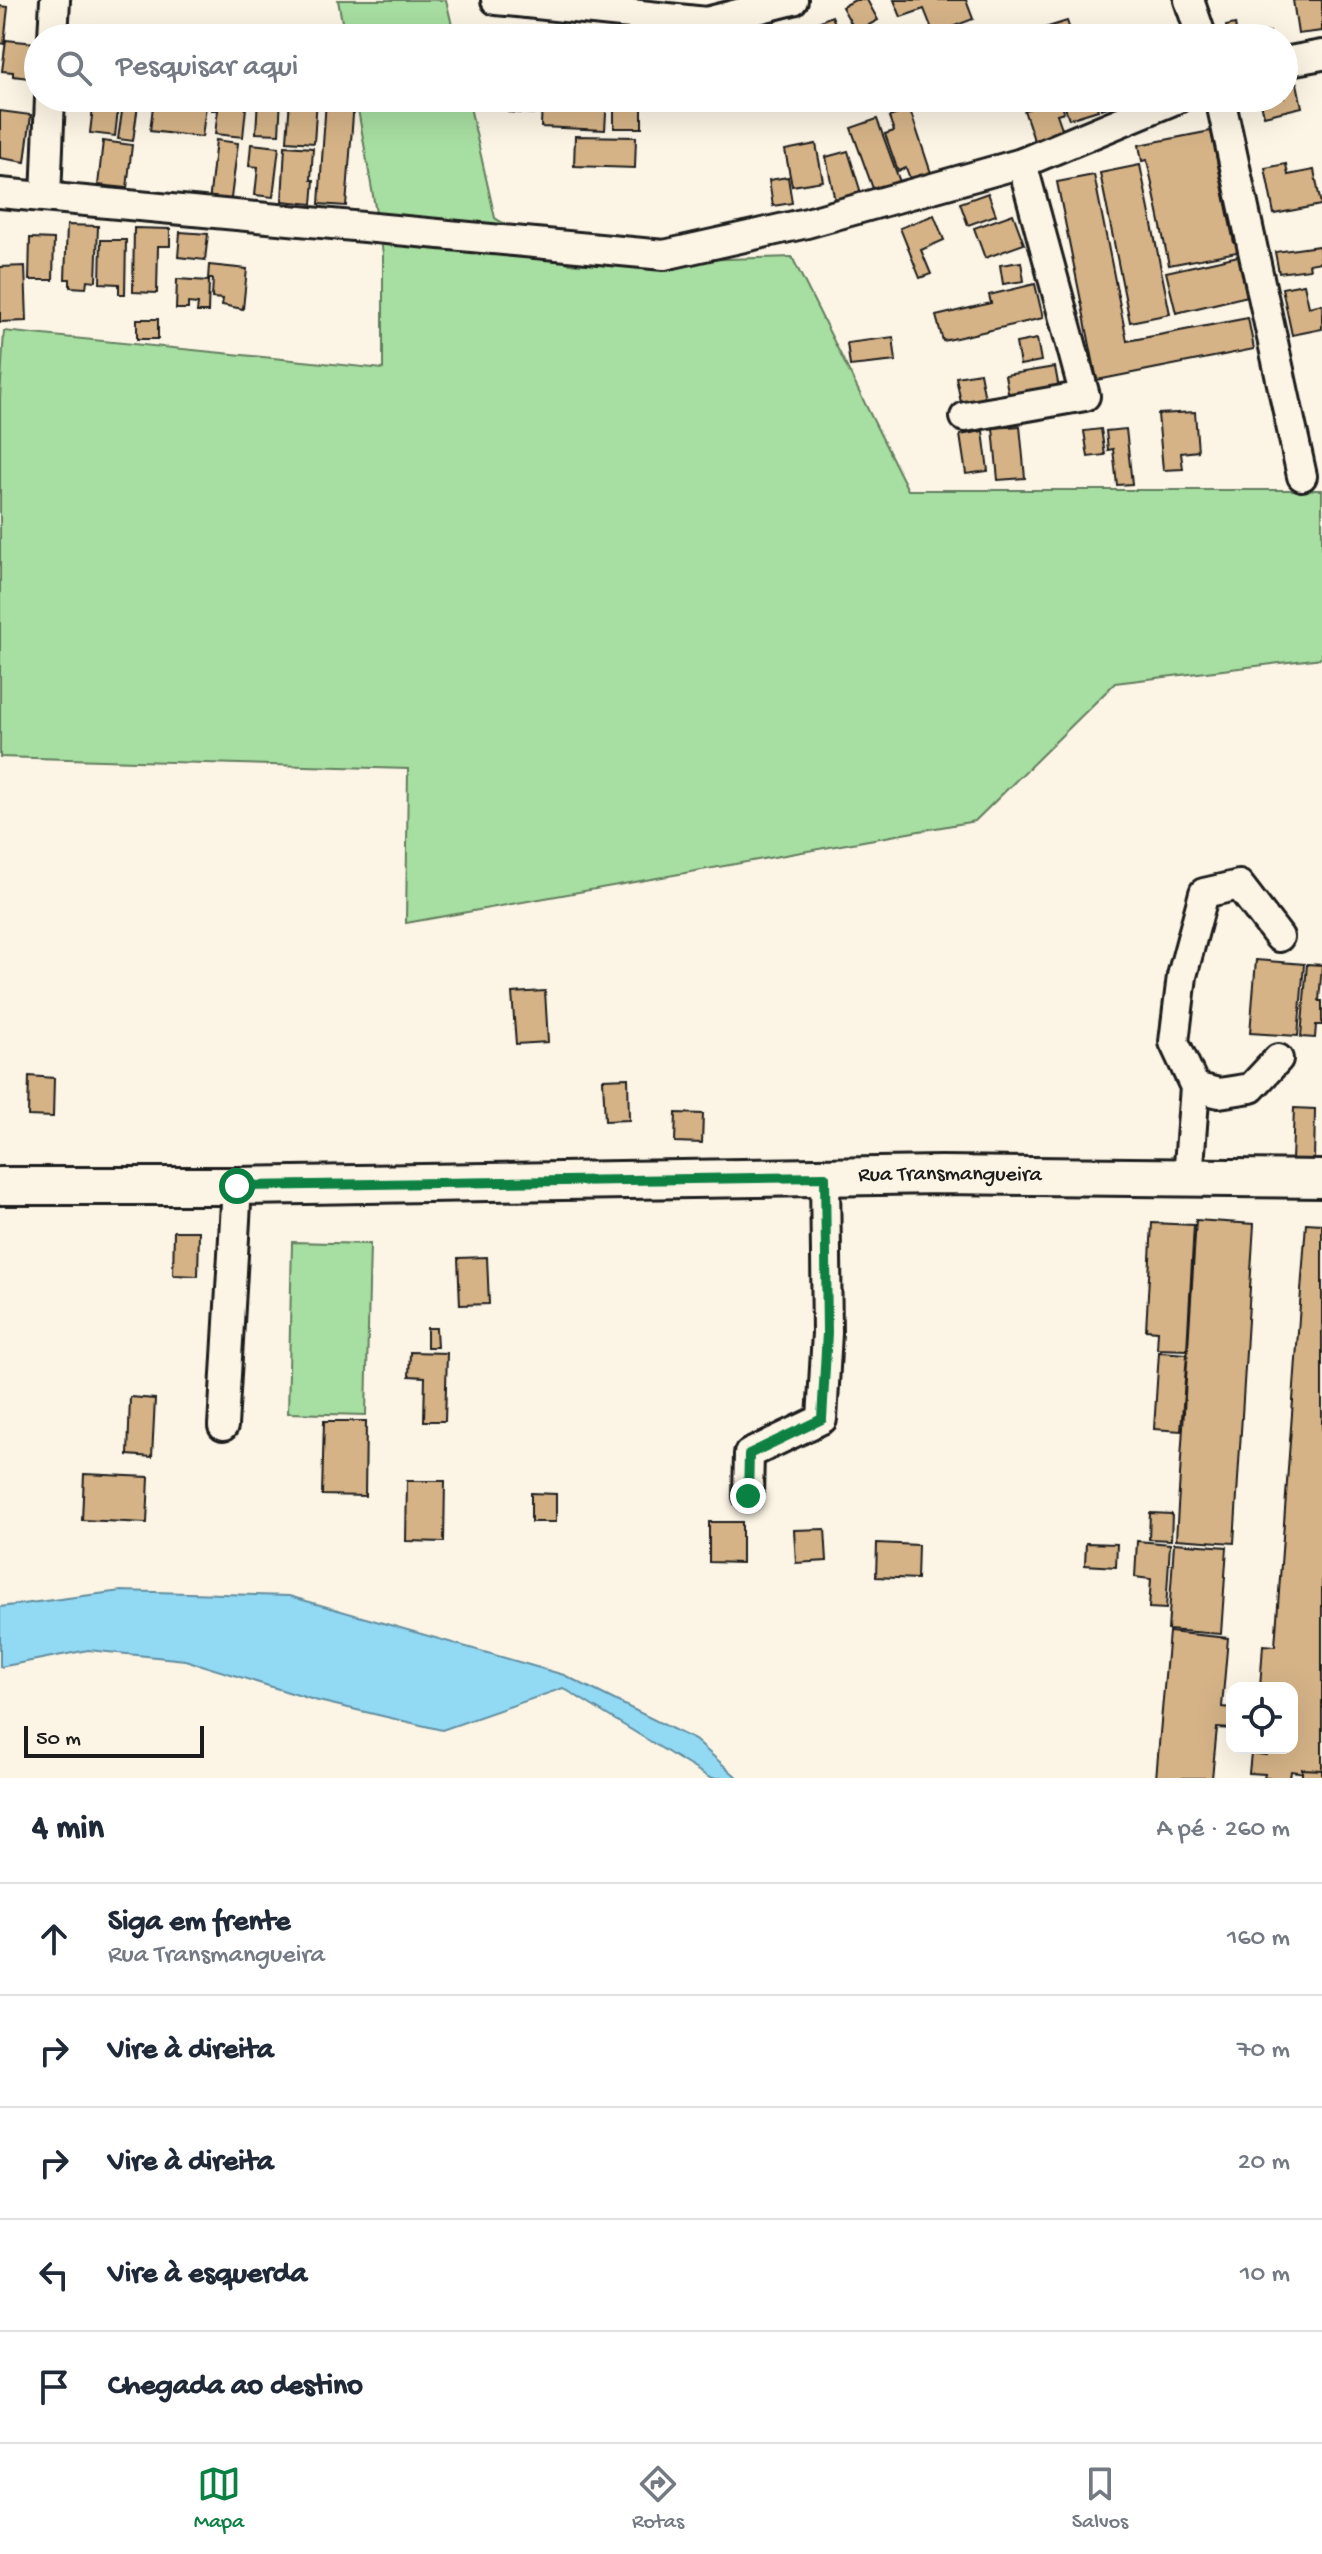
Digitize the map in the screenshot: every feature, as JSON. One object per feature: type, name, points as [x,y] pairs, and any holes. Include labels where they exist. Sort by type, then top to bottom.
[{"type":"street","points":[[54,24],[55,0]]},
{"type":"street","points":[[496,0],[706,22],[793,0]]},
{"type":"street","points":[[1189,0],[1197,24]]},
{"type":"street","points":[[1298,59],[1322,55]]},
{"type":"street","points":[[46,197],[49,112]]},
{"type":"street","points":[[0,193],[664,255],[807,223],[1022,163],[1144,112]]},
{"type":"street","points":[[1223,112],[1302,476]]},
{"type":"street","points":[[965,417],[1085,396],[1022,163]]},
{"type":"street","points":[[1188,1178],[1195,1087],[1174,1042],[1182,976],[1204,893],[1239,885],[1279,937]]},
{"type":"street","points":[[1195,1087],[1219,1093],[1251,1088],[1278,1059]]},
{"type":"street","name":"Rua Transmangueira","points":[[0,1186],[237,1186],[941,1175],[1322,1179]]},
{"type":"street","points":[[748,1496],[749,1454],[822,1419],[827,1333],[825,1177]]},
{"type":"street","points":[[223,1426],[237,1186]]},
{"type":"green space","points":[[338,0],[446,0],[452,24],[342,24]]},
{"type":"green space","points":[[358,112],[471,112],[495,218],[570,264],[792,257],[908,490],[1322,490],[1322,658],[1115,683],[975,821],[406,923],[408,769],[0,757],[0,398],[4,331],[383,369],[383,253]]},
{"type":"green space","points":[[292,1242],[370,1244],[366,1415],[288,1413]]},
{"type":"water","points":[[121,1591],[289,1596],[564,1675],[695,1740],[738,1778],[710,1778],[563,1688],[442,1730],[314,1700],[185,1660],[88,1650],[0,1667],[0,1607]]},
{"type":"building","points":[[855,0],[867,0],[878,20],[871,24],[852,24],[842,7]]},
{"type":"building","points":[[894,0],[966,0],[973,19],[960,24],[930,24],[924,9],[901,17]]},
{"type":"building","points":[[1293,0],[1322,0],[1322,31],[1298,34]]},
{"type":"building","points":[[0,6],[8,7],[4,44],[0,43]]},
{"type":"building","points":[[832,16],[835,24],[813,24]]},
{"type":"building","points":[[6,40],[24,42],[24,77],[2,71]]},
{"type":"building","points":[[1298,88],[1302,107],[1298,108]]},
{"type":"building","points":[[0,111],[31,115],[25,162],[0,158]]},
{"type":"building","points":[[92,112],[118,112],[115,136],[90,133]]},
{"type":"building","points":[[122,112],[137,112],[133,141],[118,139]]},
{"type":"building","points":[[152,112],[205,112],[202,137],[150,131]]},
{"type":"building","points":[[218,112],[246,112],[243,137],[215,134]]},
{"type":"building","points":[[257,112],[280,112],[279,134],[256,133]]},
{"type":"building","points":[[289,112],[316,112],[314,143],[287,141]]},
{"type":"building","points":[[325,112],[353,112],[346,206],[319,204]]},
{"type":"building","points":[[542,112],[606,112],[605,130],[541,127]]},
{"type":"building","points":[[614,112],[642,112],[642,128],[614,128]]},
{"type":"building","points":[[911,112],[931,173],[911,181],[906,168],[898,171],[885,134],[894,131],[889,117]]},
{"type":"building","points":[[1025,112],[1064,112],[1057,114],[1065,137],[1041,144],[1039,139],[1034,140]]},
{"type":"building","points":[[1067,112],[1092,112],[1069,119]]},
{"type":"building","points":[[877,119],[901,185],[875,194],[851,128]]},
{"type":"building","points":[[1211,131],[1234,243],[1240,242],[1242,251],[1169,265],[1147,160],[1142,161],[1139,145]]},
{"type":"building","points":[[575,136],[636,137],[635,168],[574,166]]},
{"type":"building","points":[[216,140],[238,143],[230,206],[209,203]]},
{"type":"building","points":[[103,141],[132,145],[127,188],[98,185]]},
{"type":"building","points":[[251,144],[279,147],[273,197],[255,195],[258,167],[249,166]]},
{"type":"building","points":[[816,144],[823,181],[792,186],[785,150]]},
{"type":"building","points":[[285,146],[313,148],[312,204],[282,201]]},
{"type":"building","points":[[848,151],[861,193],[835,201],[826,157]]},
{"type":"building","points":[[1286,164],[1288,175],[1314,170],[1321,205],[1274,214],[1265,168]]},
{"type":"building","points":[[1140,165],[1170,314],[1130,322],[1100,173]]},
{"type":"building","points":[[1094,175],[1127,341],[1248,318],[1254,349],[1097,380],[1057,182]]},
{"type":"building","points":[[788,177],[792,203],[773,206],[769,180]]},
{"type":"building","points":[[988,193],[996,215],[968,225],[960,203]]},
{"type":"building","points":[[1013,214],[1024,244],[985,258],[974,228]]},
{"type":"building","points":[[934,215],[944,240],[921,250],[931,274],[920,278],[900,228]]},
{"type":"building","points":[[67,225],[98,226],[96,281],[87,280],[86,288],[70,287],[70,279],[65,279]]},
{"type":"building","points":[[134,228],[170,229],[170,246],[158,246],[157,293],[133,292]]},
{"type":"building","points":[[180,232],[208,234],[205,260],[178,257]]},
{"type":"building","points":[[30,238],[54,239],[53,280],[29,280]]},
{"type":"building","points":[[101,240],[126,240],[125,294],[119,294],[119,284],[100,283]]},
{"type":"building","points":[[1319,246],[1321,262],[1309,264],[1310,269],[1279,273],[1275,252]]},
{"type":"building","points":[[1243,255],[1252,295],[1176,313],[1166,272]]},
{"type":"building","points":[[1021,262],[1024,281],[1003,284],[1000,265]]},
{"type":"building","points":[[209,265],[247,269],[243,309],[222,305],[223,299],[212,298],[213,279],[208,279]]},
{"type":"building","points":[[25,266],[27,321],[0,322],[0,267]]},
{"type":"building","points":[[177,279],[209,281],[208,312],[197,312],[198,304],[188,303],[188,309],[176,309]]},
{"type":"building","points":[[1035,284],[1043,318],[943,341],[936,316],[991,303],[989,295]]},
{"type":"building","points":[[1304,284],[1309,307],[1322,304],[1322,329],[1292,335],[1282,288]]},
{"type":"building","points":[[137,319],[158,319],[158,339],[137,339]]},
{"type":"building","points":[[893,337],[896,361],[850,366],[847,343]]},
{"type":"building","points":[[1037,339],[1041,361],[1020,365],[1016,343]]},
{"type":"building","points":[[1055,367],[1060,394],[1010,403],[1005,375]]},
{"type":"building","points":[[980,373],[985,399],[961,403],[956,377]]},
{"type":"building","points":[[1195,412],[1198,451],[1181,453],[1183,469],[1163,470],[1158,414]]},
{"type":"building","points":[[1020,426],[1025,478],[998,480],[993,428]]},
{"type":"building","points":[[1101,429],[1105,455],[1088,457],[1084,431]]},
{"type":"building","points":[[1126,429],[1132,484],[1117,485],[1113,449],[1108,450],[1106,431]]},
{"type":"building","points":[[983,431],[988,471],[966,474],[960,435]]},
{"type":"building","points":[[1256,960],[1304,964],[1298,1036],[1250,1033]]},
{"type":"building","points":[[1307,964],[1322,965],[1319,1001],[1322,1001],[1322,1025],[1316,1025],[1315,1038],[1301,1037]]},
{"type":"building","points":[[545,991],[548,1042],[516,1044],[512,993]]},
{"type":"building","points":[[29,1076],[54,1078],[53,1117],[28,1116]]},
{"type":"building","points":[[628,1078],[629,1120],[605,1121],[603,1079]]},
{"type":"building","points":[[1294,1108],[1315,1109],[1314,1161],[1292,1160]]},
{"type":"building","points":[[676,1113],[703,1114],[702,1143],[675,1142]]},
{"type":"building","points":[[1196,1220],[1254,1224],[1234,1543],[1176,1539]]},
{"type":"building","points":[[1152,1223],[1194,1225],[1187,1350],[1157,1349],[1158,1331],[1146,1330]]},
{"type":"building","points":[[1306,1223],[1322,1224],[1322,1778],[1305,1778],[1306,1773],[1291,1771],[1290,1778],[1264,1778],[1265,1774],[1249,1773],[1251,1754],[1298,1754],[1298,1682],[1260,1682],[1263,1645],[1275,1646]]},
{"type":"building","points":[[174,1231],[199,1231],[198,1276],[173,1275]]},
{"type":"building","points":[[487,1257],[489,1304],[460,1305],[458,1258]]},
{"type":"building","points":[[427,1328],[436,1328],[437,1347],[427,1347]]},
{"type":"building","points":[[410,1352],[447,1353],[445,1421],[424,1421],[425,1377],[409,1376]]},
{"type":"building","points":[[1159,1352],[1187,1354],[1181,1431],[1154,1429]]},
{"type":"building","points":[[130,1397],[155,1399],[152,1457],[128,1455]]},
{"type":"building","points":[[324,1421],[366,1421],[365,1496],[322,1495]]},
{"type":"building","points":[[84,1474],[149,1477],[147,1523],[82,1520]]},
{"type":"building","points":[[407,1481],[445,1481],[444,1542],[406,1541]]},
{"type":"building","points":[[531,1493],[556,1494],[556,1522],[531,1522]]},
{"type":"building","points":[[1150,1513],[1172,1514],[1171,1540],[1149,1539]]},
{"type":"building","points":[[709,1522],[742,1522],[742,1563],[709,1562]]},
{"type":"building","points":[[825,1529],[827,1561],[796,1563],[794,1530]]},
{"type":"building","points":[[1137,1541],[1170,1544],[1166,1609],[1149,1608],[1151,1579],[1135,1577]]},
{"type":"building","points":[[877,1543],[918,1545],[917,1579],[876,1577]]},
{"type":"building","points":[[1086,1543],[1117,1544],[1116,1567],[1085,1565]]},
{"type":"building","points":[[1174,1543],[1227,1547],[1221,1634],[1168,1630]]},
{"type":"building","points":[[1169,1632],[1228,1638],[1222,1707],[1226,1707],[1226,1729],[1217,1728],[1212,1778],[1156,1778]]},
{"type":"building","points":[[1302,1769],[1322,1770],[1322,1778],[1302,1778]]},
{"type":"route","points":[[237,1186],[825,1177],[827,1333],[822,1419],[749,1454],[748,1496]]}]
